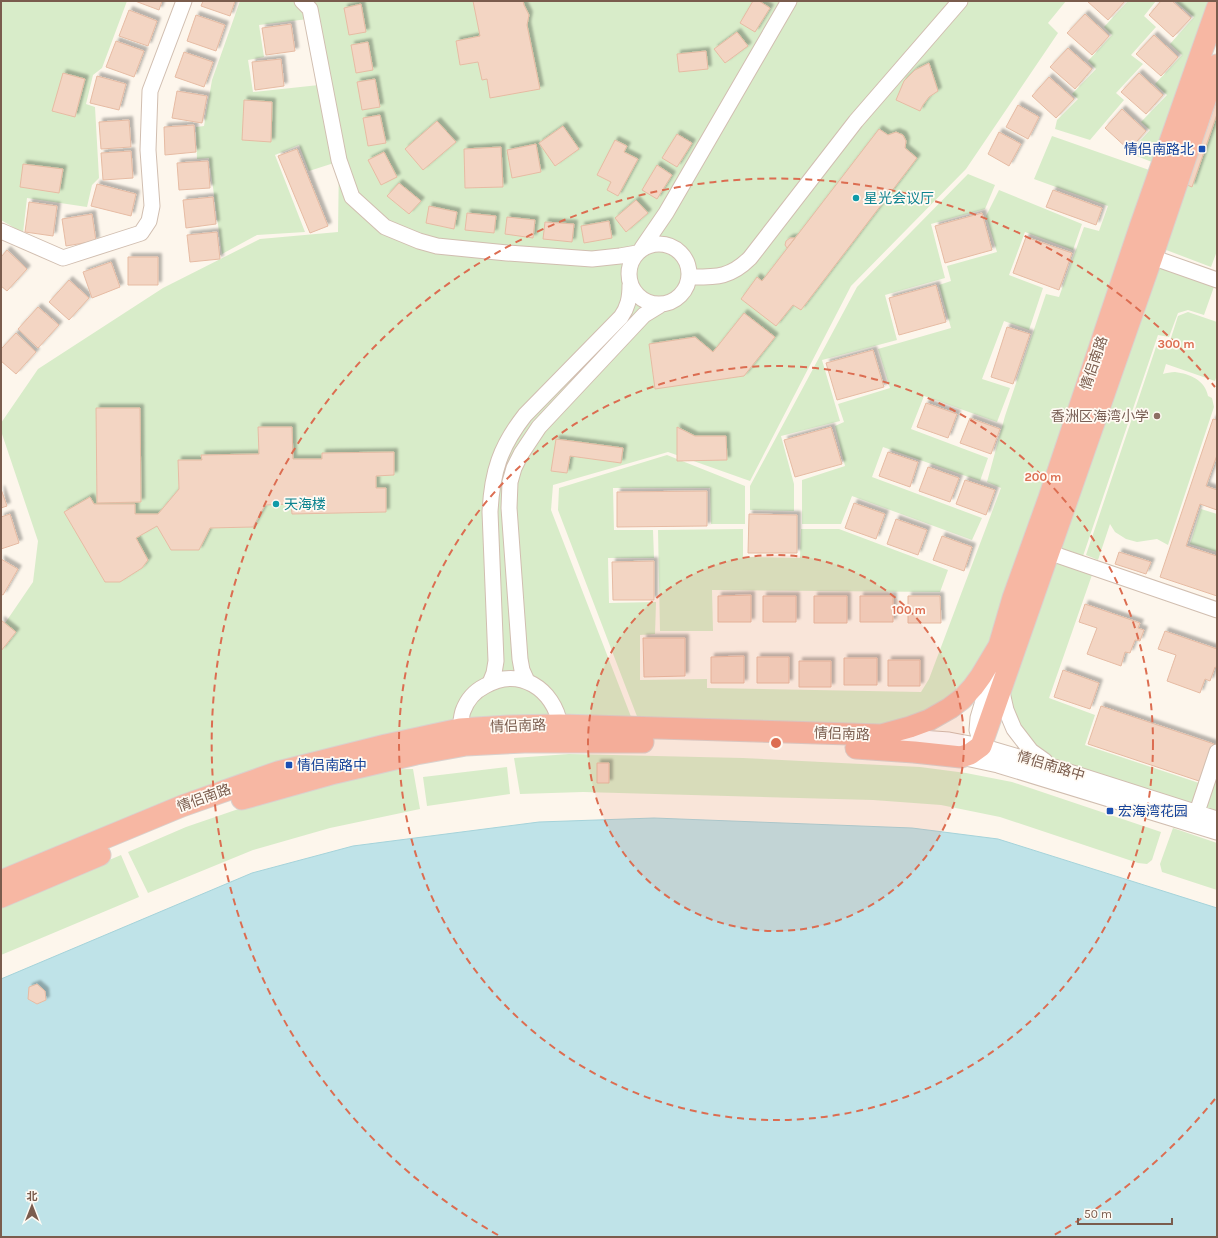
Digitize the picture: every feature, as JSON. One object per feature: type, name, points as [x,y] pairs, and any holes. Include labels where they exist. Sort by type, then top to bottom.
[{"type":"highway","name":"情侣南路","points":[[1,881],[182,806],[278,772],[386,745],[460,729],[560,725],[881,735],[928,720],[950,708],[962,699],[973,687],[999,646],[1013,598],[1049,498],[1132,251],[1217,8]]},
{"type":"highway","name":"情侣南路","points":[[1,897],[181,821],[252,795],[335,773],[416,754],[466,745],[524,742],[618,741],[850,748],[961,757],[970,754],[985,754],[1001,688],[1152,257],[1217,65]]},
{"type":"street","points":[[1,231],[63,258],[141,233],[149,221],[152,206],[148,150],[150,91],[184,1]]},
{"type":"street","points":[[302,1],[310,9],[338,160],[349,190],[352,197],[385,227],[419,241],[437,246],[592,259],[620,256],[639,251],[648,245],[656,244],[671,246]]},
{"type":"street","points":[[490,683],[494,673],[496,661],[490,500],[493,478],[499,457],[508,439],[525,415],[621,317],[628,304],[630,296],[630,264],[666,213],[789,1]]},
{"type":"street","points":[[689,277],[708,277],[727,274],[741,267],[750,258],[856,121],[960,1]]},
{"type":"street","points":[[527,681],[522,670],[520,659],[509,508],[510,482],[514,468],[528,441],[550,415],[644,315],[662,304],[675,300],[688,284],[689,271],[685,258],[666,240],[666,213]]},
{"type":"street","points":[[1132,251],[1217,280]]},
{"type":"street","points":[[592,259],[618,268],[629,281],[634,292],[646,302],[662,304]]},
{"type":"street","points":[[1048,552],[1217,610]]},
{"type":"street","points":[[985,754],[977,730],[978,718],[999,646]]},
{"type":"street","points":[[460,729],[464,710],[474,694],[490,683],[508,679],[527,681],[544,691],[555,706],[559,715],[560,725]]},
{"type":"street","points":[[1001,688],[1006,710],[1014,729],[1031,751],[1050,766]]},
{"type":"street","name":"情侣南路中","points":[[881,735],[949,740],[1056,782],[1217,832]]},
{"type":"street","points":[[1197,812],[1217,752]]},
{"type":"street","name":"情侣南路中","points":[[985,754],[1050,766],[1217,819]]},
{"type":"green space","points":[[1,1],[127,1],[102,68],[93,75],[86,104],[95,107],[99,178],[92,185],[87,207],[27,198],[23,233],[1,220]]},
{"type":"green space","points":[[240,1],[293,1],[308,19],[259,25],[264,57],[248,60],[253,92],[319,85],[334,163],[309,171],[299,145],[275,155],[305,232],[257,235],[222,254],[209,158],[197,159],[196,127],[204,126],[212,80]]},
{"type":"green space","points":[[302,1],[1066,1],[1048,23],[1058,33],[966,169],[851,286],[750,481],[668,452],[553,485],[551,510],[635,727],[386,745],[1,874],[1,629],[33,582],[38,541],[1,431],[1,423],[38,369],[163,288],[260,239],[338,232],[339,160]]},
{"type":"green space","points":[[1128,1],[1156,1],[1144,16],[1156,27],[1131,55],[1143,64],[1116,93],[1124,100],[1090,140],[1055,129],[1057,120],[1078,99],[1072,94],[1096,69],[1088,61],[1112,35],[1104,27]]},
{"type":"green space","points":[[1175,1],[1215,1],[1157,164],[1129,153],[1150,130],[1141,122],[1167,95],[1155,84],[1182,55],[1170,44],[1194,17]]},
{"type":"green space","points":[[1217,94],[1217,251],[1211,267],[1161,248]]},
{"type":"green space","points":[[1052,136],[1152,171],[992,644],[976,671],[942,705],[879,728],[638,719],[558,510],[559,488],[667,455],[745,486],[745,524],[711,524],[710,488],[613,488],[614,530],[653,530],[654,558],[608,558],[609,603],[656,602],[655,634],[640,635],[640,680],[707,679],[707,688],[921,692],[929,679],[1001,488],[987,482],[1005,416],[1046,294],[1059,297],[1084,227],[1099,231],[1108,206],[1034,179]]},
{"type":"green space","points":[[968,174],[995,185],[985,209],[931,224],[945,278],[885,295],[897,340],[822,360],[840,421],[781,436],[794,484],[794,511],[750,510],[750,486],[857,287]]},
{"type":"green space","points":[[999,190],[1082,224],[1073,250],[1025,232],[1009,275],[1043,288],[1029,330],[1004,321],[982,379],[1010,388],[997,422],[924,396],[911,429],[988,458],[980,481],[883,447],[872,477],[982,518],[972,540],[852,496],[841,524],[802,524],[802,480],[845,466],[835,426],[844,422],[838,404],[890,388],[878,349],[951,328],[939,285],[951,281],[947,266],[997,252],[986,216]]},
{"type":"green space","points":[[1155,265],[1215,284],[1204,315],[1188,310],[1178,313],[1169,337],[1158,335],[1082,559],[1055,550]]},
{"type":"green space","points":[[1188,312],[1217,322],[1217,375],[1215,381],[1166,364],[1163,374],[1175,372],[1186,374],[1196,379],[1204,386],[1208,396],[1212,398],[1214,407],[1168,545],[1157,539],[1137,542],[1126,539],[1115,532],[1110,524],[1098,560],[1086,555],[1159,338],[1170,341],[1178,316]]},
{"type":"green space","points":[[1201,509],[1217,514],[1217,552],[1190,544]]},
{"type":"green space","points":[[743,529],[743,557],[800,558],[801,529],[839,529],[948,570],[940,592],[712,590],[713,631],[660,631],[658,530]]},
{"type":"green space","points":[[1051,559],[1093,572],[1049,698],[1095,715],[1085,745],[1202,784],[1195,809],[1051,763],[1014,722],[1005,688]]},
{"type":"green space","points":[[569,754],[743,758],[920,767],[966,773],[1012,782],[1161,832],[1152,860],[1147,864],[1138,863],[1000,817],[941,805],[873,800],[583,792],[520,794],[514,758]]},
{"type":"green space","points":[[507,767],[510,794],[427,806],[423,777]]},
{"type":"green space","points":[[413,769],[420,809],[330,828],[253,850],[148,893],[128,852],[186,827],[279,795],[373,770]]},
{"type":"green space","points":[[1217,770],[1217,815],[1203,810]]},
{"type":"green space","points":[[1173,828],[1217,843],[1217,890],[1162,872],[1160,864]]},
{"type":"green space","points":[[121,855],[139,897],[1,955],[1,906]]},
{"type":"water","points":[[654,818],[912,828],[998,839],[1217,908],[1217,1237],[1,1237],[1,979],[252,873],[353,846],[539,822]]},
{"type":"building","points":[[135,1],[162,1],[159,10]]},
{"type":"building","points":[[203,1],[235,1],[230,16],[201,6]]},
{"type":"building","points":[[473,1],[523,1],[529,15],[527,25],[540,89],[490,98],[487,79],[482,80],[478,62],[460,65],[456,41],[480,36]]},
{"type":"building","points":[[753,1],[759,1],[770,8],[755,32],[740,23]]},
{"type":"building","points":[[1087,1],[1125,1],[1108,20]]},
{"type":"building","points":[[1161,1],[1172,1],[1191,18],[1173,37],[1149,15]]},
{"type":"building","points":[[361,4],[366,32],[349,35],[344,8]]},
{"type":"building","points":[[129,10],[157,21],[148,46],[119,36]]},
{"type":"building","points":[[1085,14],[1109,36],[1092,55],[1067,33]]},
{"type":"building","points":[[196,15],[225,25],[216,51],[187,41]]},
{"type":"building","points":[[291,24],[295,51],[266,55],[262,28]]},
{"type":"building","points":[[737,32],[748,46],[725,63],[714,49]]},
{"type":"building","points":[[1154,35],[1178,57],[1161,76],[1136,54]]},
{"type":"building","points":[[116,41],[144,51],[134,77],[106,67]]},
{"type":"building","points":[[368,42],[373,70],[356,73],[351,45]]},
{"type":"building","points":[[1068,48],[1092,69],[1075,89],[1050,67]]},
{"type":"building","points":[[706,51],[708,69],[679,72],[677,54]]},
{"type":"building","points":[[184,52],[213,62],[204,87],[175,77]]},
{"type":"building","points":[[281,59],[284,86],[255,90],[252,62]]},
{"type":"building","points":[[929,63],[938,91],[929,97],[920,111],[896,100],[904,81],[915,70]]},
{"type":"building","points":[[63,73],[85,79],[75,117],[52,111]]},
{"type":"building","points":[[1139,73],[1163,95],[1146,114],[1121,92]]},
{"type":"building","points":[[97,76],[126,84],[119,110],[90,103]]},
{"type":"building","points":[[1049,77],[1074,99],[1056,118],[1032,96]]},
{"type":"building","points":[[375,79],[380,107],[362,110],[357,82]]},
{"type":"building","points":[[177,91],[207,96],[202,123],[172,118]]},
{"type":"building","name":"情侣南路北","points":[[1217,99],[1217,114],[1192,187],[1187,185]]},
{"type":"building","points":[[244,100],[272,102],[271,142],[242,140]]},
{"type":"building","points":[[1018,105],[1039,117],[1028,139],[1006,127]]},
{"type":"building","points":[[1122,109],[1146,131],[1129,150],[1105,128]]},
{"type":"building","points":[[380,115],[386,143],[368,146],[363,118]]},
{"type":"building","points":[[129,120],[131,147],[101,149],[99,122]]},
{"type":"building","points":[[437,121],[456,142],[423,170],[405,149]]},
{"type":"building","points":[[194,125],[196,152],[165,155],[164,127]]},
{"type":"building","points":[[563,126],[579,149],[555,166],[539,143]]},
{"type":"building","name":"星光会议厅","points":[[879,129],[888,135],[896,132],[903,135],[906,141],[905,148],[917,158],[801,310],[793,305],[776,326],[741,299],[757,277],[762,281]]},
{"type":"building","points":[[999,132],[1021,144],[1009,166],[988,154]]},
{"type":"building","points":[[677,134],[692,143],[677,167],[662,158]]},
{"type":"building","points":[[615,140],[627,146],[624,152],[638,159],[618,196],[607,190],[611,182],[597,175]]},
{"type":"building","points":[[536,144],[541,172],[512,178],[507,150]]},
{"type":"building","points":[[501,147],[503,187],[465,188],[464,149]]},
{"type":"building","points":[[297,149],[328,226],[310,233],[278,156]]},
{"type":"building","points":[[131,151],[133,178],[103,180],[101,153]]},
{"type":"building","points":[[384,152],[397,177],[381,185],[368,160]]},
{"type":"building","points":[[208,161],[210,188],[179,190],[177,163]]},
{"type":"building","points":[[23,164],[63,169],[59,193],[20,187]]},
{"type":"building","points":[[657,165],[672,175],[657,199],[642,190]]},
{"type":"building","points":[[399,183],[421,201],[409,214],[387,196]]},
{"type":"building","points":[[97,184],[136,194],[131,216],[91,206]]},
{"type":"building","points":[[1053,190],[1102,208],[1096,225],[1046,207]]},
{"type":"building","points":[[213,197],[216,224],[186,228],[183,200]]},
{"type":"building","points":[[636,200],[648,213],[626,232],[615,218]]},
{"type":"building","points":[[29,202],[57,206],[53,236],[25,232]]},
{"type":"building","points":[[429,206],[457,212],[454,229],[426,223]]},
{"type":"building","points":[[467,213],[496,216],[494,233],[465,230]]},
{"type":"building","points":[[982,213],[992,250],[945,263],[935,226]]},
{"type":"building","points":[[92,214],[96,241],[66,246],[62,219]]},
{"type":"building","points":[[507,217],[535,220],[533,238],[505,234]]},
{"type":"building","points":[[609,221],[612,238],[584,243],[581,226]]},
{"type":"building","points":[[545,222],[574,224],[572,242],[543,239]]},
{"type":"building","points":[[217,232],[220,259],[190,262],[187,235]]},
{"type":"building","points":[[1026,237],[1072,253],[1059,290],[1013,273]]},
{"type":"building","points":[[790,238],[795,238],[787,248],[785,245],[786,241]]},
{"type":"building","points":[[7,250],[27,269],[7,291],[1,286],[1,257]]},
{"type":"building","points":[[128,257],[158,257],[158,285],[128,285]]},
{"type":"building","points":[[111,262],[120,287],[92,298],[83,272]]},
{"type":"building","points":[[69,280],[89,298],[69,320],[49,302]]},
{"type":"building","points":[[936,285],[946,322],[899,335],[889,298]]},
{"type":"building","points":[[38,307],[59,325],[38,348],[18,329]]},
{"type":"building","points":[[744,313],[775,337],[744,376],[655,389],[649,344],[695,337],[713,352]]},
{"type":"building","points":[[1007,327],[1030,334],[1013,384],[991,377]]},
{"type":"building","points":[[16,333],[36,352],[16,374],[1,361],[1,349]]},
{"type":"building","points":[[873,350],[884,387],[837,400],[826,363]]},
{"type":"building","points":[[926,403],[957,414],[948,438],[917,427]]},
{"type":"building","points":[[96,408],[140,408],[141,502],[97,503]]},
{"type":"building","points":[[970,418],[1000,429],[991,454],[960,443]]},
{"type":"building","points":[[1213,419],[1217,420],[1217,455],[1206,486],[1217,490],[1217,510],[1200,504],[1186,546],[1217,556],[1217,596],[1160,577]]},
{"type":"building","name":"天海楼","points":[[258,427],[292,427],[293,459],[322,459],[322,453],[394,452],[394,475],[376,476],[376,488],[386,488],[386,512],[292,514],[291,504],[265,505],[253,527],[210,528],[199,550],[171,550],[157,526],[136,538],[148,560],[142,568],[120,582],[105,582],[64,512],[90,497],[94,504],[135,504],[135,514],[158,514],[179,489],[178,460],[202,460],[201,455],[259,454]]},
{"type":"building","points":[[677,427],[695,436],[726,436],[727,460],[677,461]]},
{"type":"building","points":[[831,427],[842,464],[795,477],[784,440]]},
{"type":"building","points":[[556,439],[623,448],[621,463],[570,456],[567,473],[551,471]]},
{"type":"building","points":[[888,452],[918,462],[910,487],[879,476]]},
{"type":"building","points":[[928,467],[959,478],[950,502],[919,491]]},
{"type":"building","points":[[965,480],[995,490],[986,515],[956,504]]},
{"type":"building","points":[[1,489],[7,506],[1,508]]},
{"type":"building","points":[[707,491],[707,526],[617,527],[617,492]]},
{"type":"building","points":[[854,503],[885,514],[876,539],[845,528]]},
{"type":"building","points":[[10,514],[19,543],[1,549],[1,517]]},
{"type":"building","points":[[749,514],[797,515],[797,553],[748,553]]},
{"type":"building","points":[[896,519],[927,530],[918,555],[887,544]]},
{"type":"building","points":[[942,536],[972,547],[964,571],[933,560]]},
{"type":"building","points":[[1119,552],[1151,562],[1146,574],[1115,564]]},
{"type":"building","points":[[1,559],[18,569],[3,595],[1,594]]},
{"type":"building","points":[[654,561],[654,600],[613,600],[612,562]]},
{"type":"building","points":[[751,595],[751,622],[718,622],[718,596]]},
{"type":"building","points":[[763,596],[796,596],[796,622],[763,622]]},
{"type":"building","points":[[814,596],[847,596],[847,623],[814,623]]},
{"type":"building","points":[[860,596],[893,596],[893,622],[860,622]]},
{"type":"building","points":[[908,596],[940,596],[941,623],[908,623]]},
{"type":"building","points":[[1085,604],[1140,623],[1138,628],[1144,630],[1140,641],[1135,640],[1130,653],[1125,652],[1121,666],[1087,654],[1097,628],[1079,622]]},
{"type":"building","points":[[1,620],[16,632],[1,651]]},
{"type":"building","points":[[1165,631],[1217,649],[1217,668],[1215,667],[1210,681],[1205,679],[1200,693],[1167,681],[1176,655],[1158,649]]},
{"type":"building","points":[[643,638],[685,638],[685,676],[644,677]]},
{"type":"building","points":[[744,656],[744,683],[711,683],[711,657]]},
{"type":"building","points":[[757,657],[789,657],[789,683],[757,683]]},
{"type":"building","points":[[844,658],[877,658],[877,685],[844,685]]},
{"type":"building","points":[[888,660],[920,660],[920,686],[888,686]]},
{"type":"building","points":[[799,661],[831,661],[831,687],[799,687]]},
{"type":"building","points":[[1063,670],[1099,683],[1090,709],[1054,697]]},
{"type":"building","points":[[1101,706],[1214,744],[1202,782],[1088,744]]},
{"type":"building","points":[[597,763],[609,763],[609,783],[597,783]]},
{"type":"building","points":[[37,984],[45,991],[46,1000],[37,1004],[28,999],[29,987]]},
{"type":"place","name":"情侣南路北","points":[[1202,149]]},
{"type":"place","name":"星光会议厅","points":[[856,198]]},
{"type":"place","name":"香洲区海湾小学","points":[[1157,416]]},
{"type":"place","name":"天海楼","points":[[276,504]]},
{"type":"place","name":"情侣南路中","points":[[289,765]]},
{"type":"place","name":"宏海湾花园","points":[[1110,811]]}]
